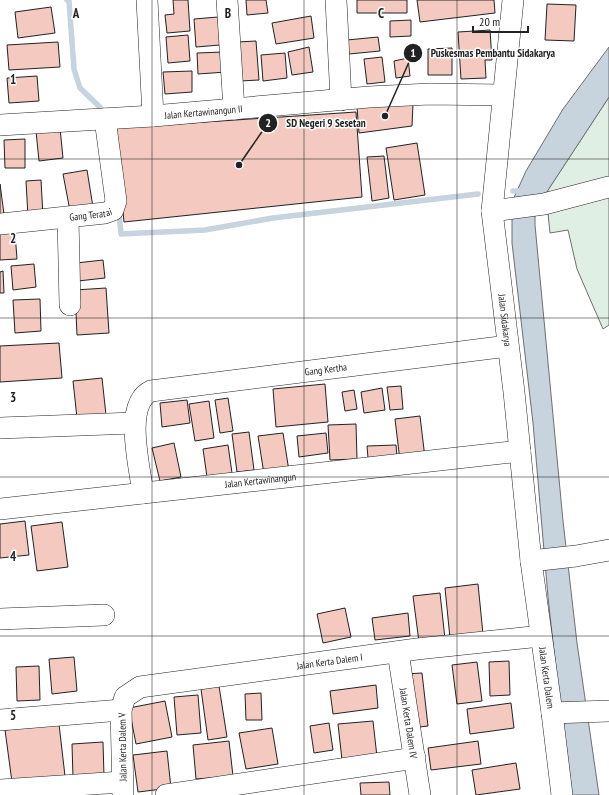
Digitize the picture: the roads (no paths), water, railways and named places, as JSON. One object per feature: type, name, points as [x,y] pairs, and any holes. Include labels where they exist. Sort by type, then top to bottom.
[{"type":"street","points":[[147,0],[153,116]]},
{"type":"street","points":[[227,0],[234,109]]},
{"type":"street","points":[[336,0],[341,100]]},
{"type":"street","name":"Jalan Sidakarya","points":[[513,0],[504,96],[500,210],[508,346],[520,451],[537,561]]},
{"type":"street","name":"Jalan Kertawinangun II","points":[[0,124],[153,116],[430,94],[504,96]]},
{"type":"street","name":"Gang Teratai","points":[[0,224],[68,218],[110,212],[115,206],[105,119]]},
{"type":"street","points":[[500,210],[544,204],[609,187]]},
{"type":"street","points":[[68,218],[70,305]]},
{"type":"street","name":"Gang Kertha","points":[[134,423],[141,399],[145,394],[151,391],[508,346]]},
{"type":"street","points":[[0,428],[134,423],[143,493]]},
{"type":"street","name":"Jalan Kertawinangun","points":[[0,509],[520,451]]},
{"type":"street","points":[[537,561],[609,550]]},
{"type":"street","name":"Jalan Kerta Dalem","points":[[537,561],[541,636],[555,712],[562,795]]},
{"type":"street","points":[[0,619],[104,615]]},
{"type":"street","name":"Jalan Kerta Dalem I","points":[[122,704],[134,690],[146,685],[398,652],[541,636]]},
{"type":"street","name":"Jalan Kerta Dalem IV","points":[[398,652],[420,795]]},
{"type":"street","points":[[0,720],[122,704]]},
{"type":"street","name":"Jalan Kerta Dalem V","points":[[122,704],[123,789]]},
{"type":"street","points":[[555,712],[601,710]]},
{"type":"street","points":[[166,795],[415,758]]},
{"type":"street","points":[[0,790],[123,789]]},
{"type":"waterway","points":[[67,0],[69,1],[74,69],[80,88],[106,113]]},
{"type":"waterway","points":[[513,191],[524,191]]},
{"type":"waterway","points":[[119,212],[121,234],[205,230],[273,218],[478,194]]},
{"type":"place","name":"Puskesmas Pembantu Sidakarya","points":[[385,116]]},
{"type":"place","name":"SD Negeri 9 Sesetan","points":[[239,165]]}]
